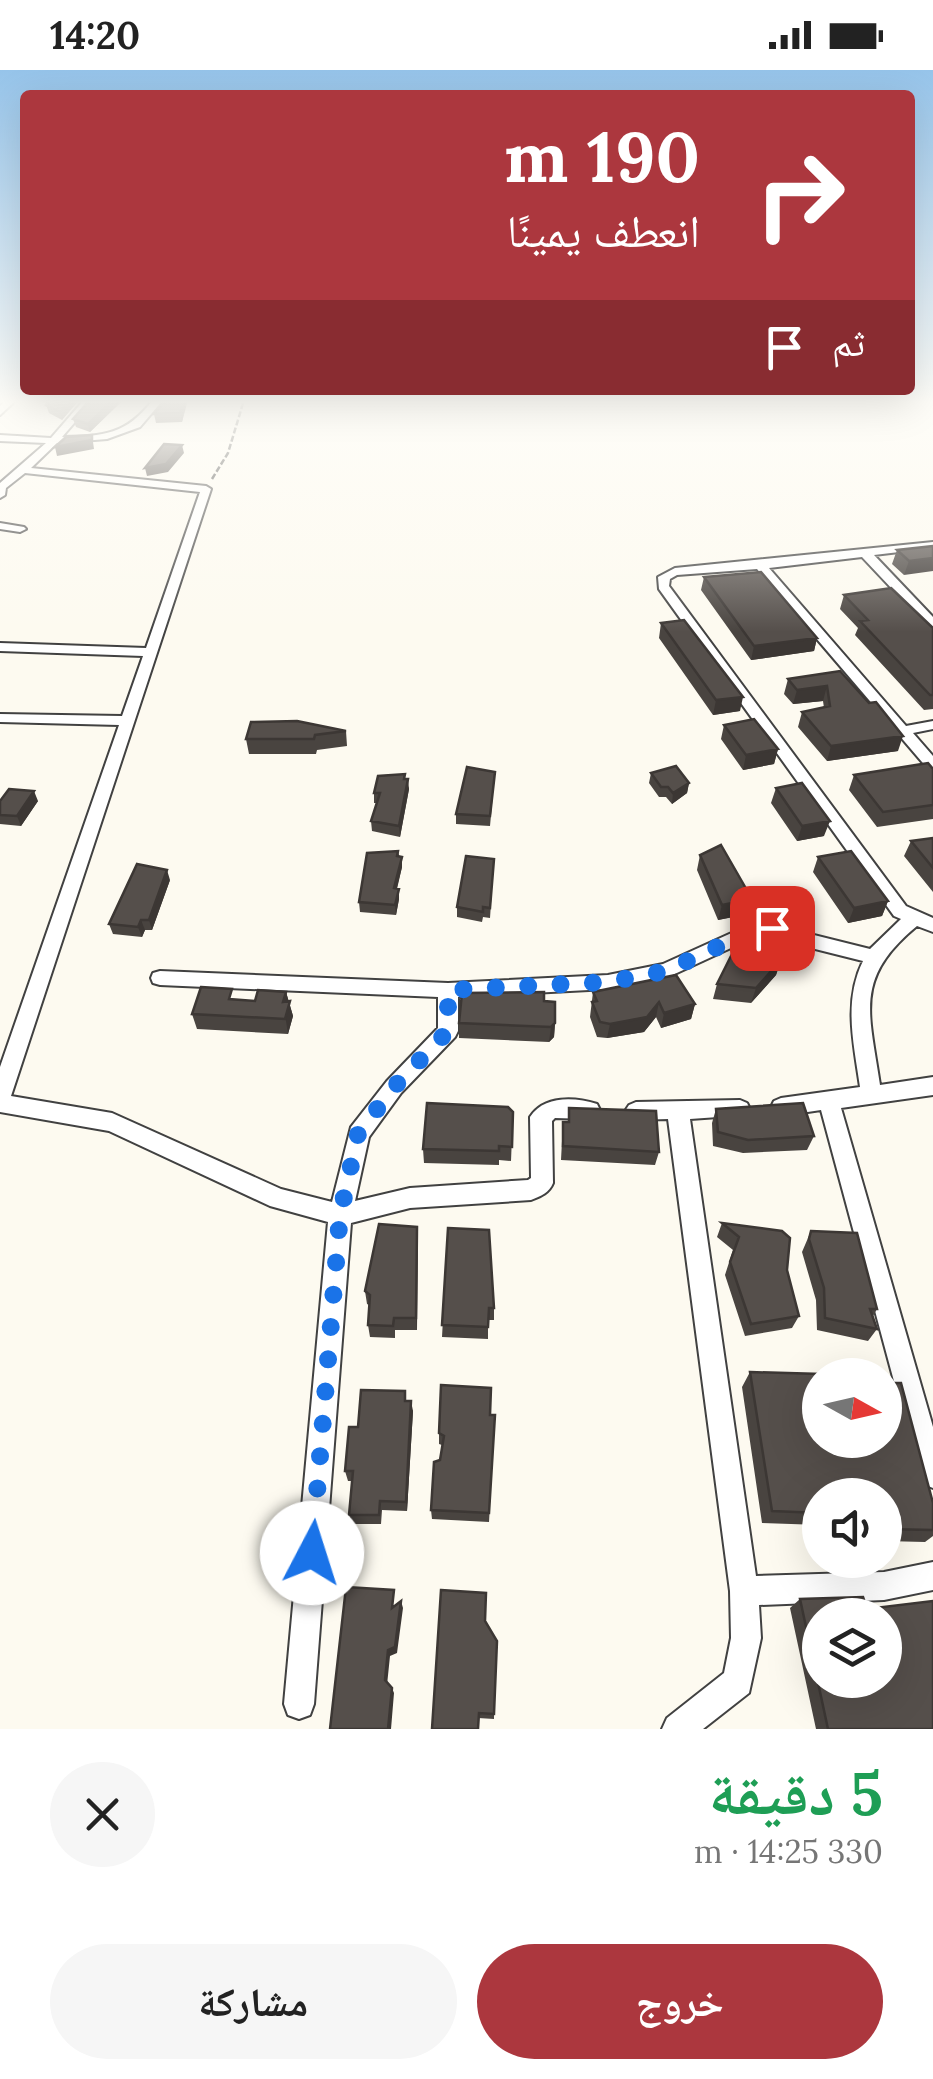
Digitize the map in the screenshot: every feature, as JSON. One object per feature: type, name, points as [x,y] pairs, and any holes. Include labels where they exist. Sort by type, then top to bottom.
[{"type":"street","points":[[96,477],[206,489],[0,1100],[112,1122],[278,1198],[340,1215],[410,1198],[531,1190],[542,1183],[539,1128],[542,1117],[551,1109],[678,1112],[813,1105],[828,1099],[933,1086]]},
{"type":"street","points":[[0,526],[20,529]]},
{"type":"street","points":[[933,544],[760,566],[676,572],[664,577],[663,586],[900,911],[912,920],[933,925]]},
{"type":"street","points":[[865,553],[933,624]]},
{"type":"street","points":[[760,566],[933,766]]},
{"type":"street","points":[[0,647],[152,652]]},
{"type":"street","points":[[0,718],[129,722]]},
{"type":"street","points":[[903,731],[933,725]]},
{"type":"street","points":[[872,1094],[859,992],[861,974],[894,932],[912,920]]},
{"type":"street","points":[[160,978],[448,990],[608,982],[666,971],[758,928],[876,957]]},
{"type":"street","points":[[299,1704],[340,1215],[358,1134],[394,1087],[448,1031],[448,990]]},
{"type":"street","points":[[828,1099],[933,1474]]},
{"type":"street","points":[[678,1112],[744,1592],[746,1638],[738,1682],[678,1729]]},
{"type":"street","points":[[744,1592],[884,1586],[933,1576]]},
{"type":"path","points":[[206,489],[213,477]]},
{"type":"building","points":[[933,546],[933,558],[909,561],[897,550]]},
{"type":"building","points":[[761,572],[817,638],[754,646],[704,577]]},
{"type":"building","points":[[891,588],[933,628],[933,695],[860,621],[868,620],[844,595]]},
{"type":"building","points":[[684,620],[743,697],[716,700],[661,623]]},
{"type":"building","points":[[840,671],[869,703],[876,702],[903,736],[831,746],[802,712],[830,706],[827,686],[797,690],[788,679]]},
{"type":"building","points":[[754,719],[778,749],[746,755],[724,725]]},
{"type":"building","points":[[297,721],[346,731],[315,735],[314,739],[246,739],[251,722]]},
{"type":"building","points":[[928,763],[933,769],[933,805],[883,812],[854,775]]},
{"type":"building","points":[[676,766],[689,783],[673,793],[668,787],[661,787],[651,773]]},
{"type":"building","points":[[467,767],[495,772],[490,816],[456,814]]},
{"type":"building","points":[[405,774],[404,779],[408,779],[399,826],[371,821],[380,793],[374,793],[378,776]]},
{"type":"building","points":[[802,783],[830,821],[802,826],[776,788]]},
{"type":"building","points":[[9,789],[34,791],[17,816],[0,815],[0,801]]},
{"type":"building","points":[[933,838],[933,868],[911,841]]},
{"type":"building","points":[[721,845],[752,899],[722,905],[700,855]]},
{"type":"building","points":[[398,851],[397,856],[402,857],[394,888],[399,889],[395,905],[359,902],[367,853]]},
{"type":"building","points":[[851,851],[888,901],[854,908],[818,857]]},
{"type":"building","points":[[466,856],[494,859],[490,908],[483,907],[483,912],[457,907]]},
{"type":"building","points":[[137,864],[167,870],[149,920],[141,920],[138,927],[109,924]]},
{"type":"building","points":[[763,937],[781,960],[756,988],[717,984],[737,944]]},
{"type":"building","points":[[676,975],[695,1004],[664,1013],[659,1002],[647,1017],[610,1024],[600,1022],[592,1002],[597,1001],[593,992]]},
{"type":"building","points":[[201,987],[232,989],[229,999],[255,1001],[258,990],[286,992],[283,1002],[290,1001],[285,1019],[192,1014]]},
{"type":"building","points":[[544,992],[544,1001],[555,1002],[555,1023],[551,1027],[459,1023],[462,993]]},
{"type":"building","points":[[427,1103],[508,1107],[513,1112],[512,1147],[499,1146],[499,1151],[423,1149]]},
{"type":"building","points":[[803,1103],[814,1136],[748,1140],[718,1132],[716,1109]]},
{"type":"building","points":[[569,1108],[656,1111],[659,1152],[563,1146],[563,1122],[569,1122]]},
{"type":"building","points":[[722,1223],[782,1231],[790,1238],[787,1270],[799,1316],[751,1324],[730,1262],[739,1237]]},
{"type":"building","points":[[379,1224],[417,1227],[416,1318],[394,1318],[393,1326],[368,1325],[370,1295],[365,1291]]},
{"type":"building","points":[[448,1228],[489,1230],[494,1308],[489,1308],[488,1327],[442,1325]]},
{"type":"building","points":[[811,1231],[857,1233],[877,1309],[870,1309],[877,1329],[825,1318],[824,1288],[809,1239]]},
{"type":"building","points":[[750,1372],[802,1373],[802,1458],[902,1458],[902,1387],[933,1503],[933,1530],[902,1529],[902,1478],[802,1478],[802,1512],[772,1511]]},
{"type":"building","points":[[441,1385],[491,1388],[490,1415],[495,1415],[489,1513],[431,1510],[434,1462],[440,1460],[444,1436],[439,1433]]},
{"type":"building","points":[[361,1390],[405,1391],[405,1401],[411,1401],[406,1502],[380,1501],[379,1515],[349,1515],[353,1471],[345,1471],[349,1427],[358,1427]]},
{"type":"building","points":[[346,1587],[394,1590],[392,1608],[401,1601],[395,1647],[388,1650],[385,1680],[392,1688],[388,1729],[330,1729]]},
{"type":"building","points":[[441,1590],[486,1593],[485,1621],[497,1641],[494,1714],[479,1713],[478,1729],[432,1729]]},
{"type":"building","points":[[933,1601],[933,1729],[828,1729],[821,1698],[902,1698],[902,1605]]},
{"type":"route","points":[[312,1553],[340,1215],[358,1134],[394,1087],[439,1046],[448,1031],[448,990],[608,982],[666,971],[758,928],[772,928]]}]
